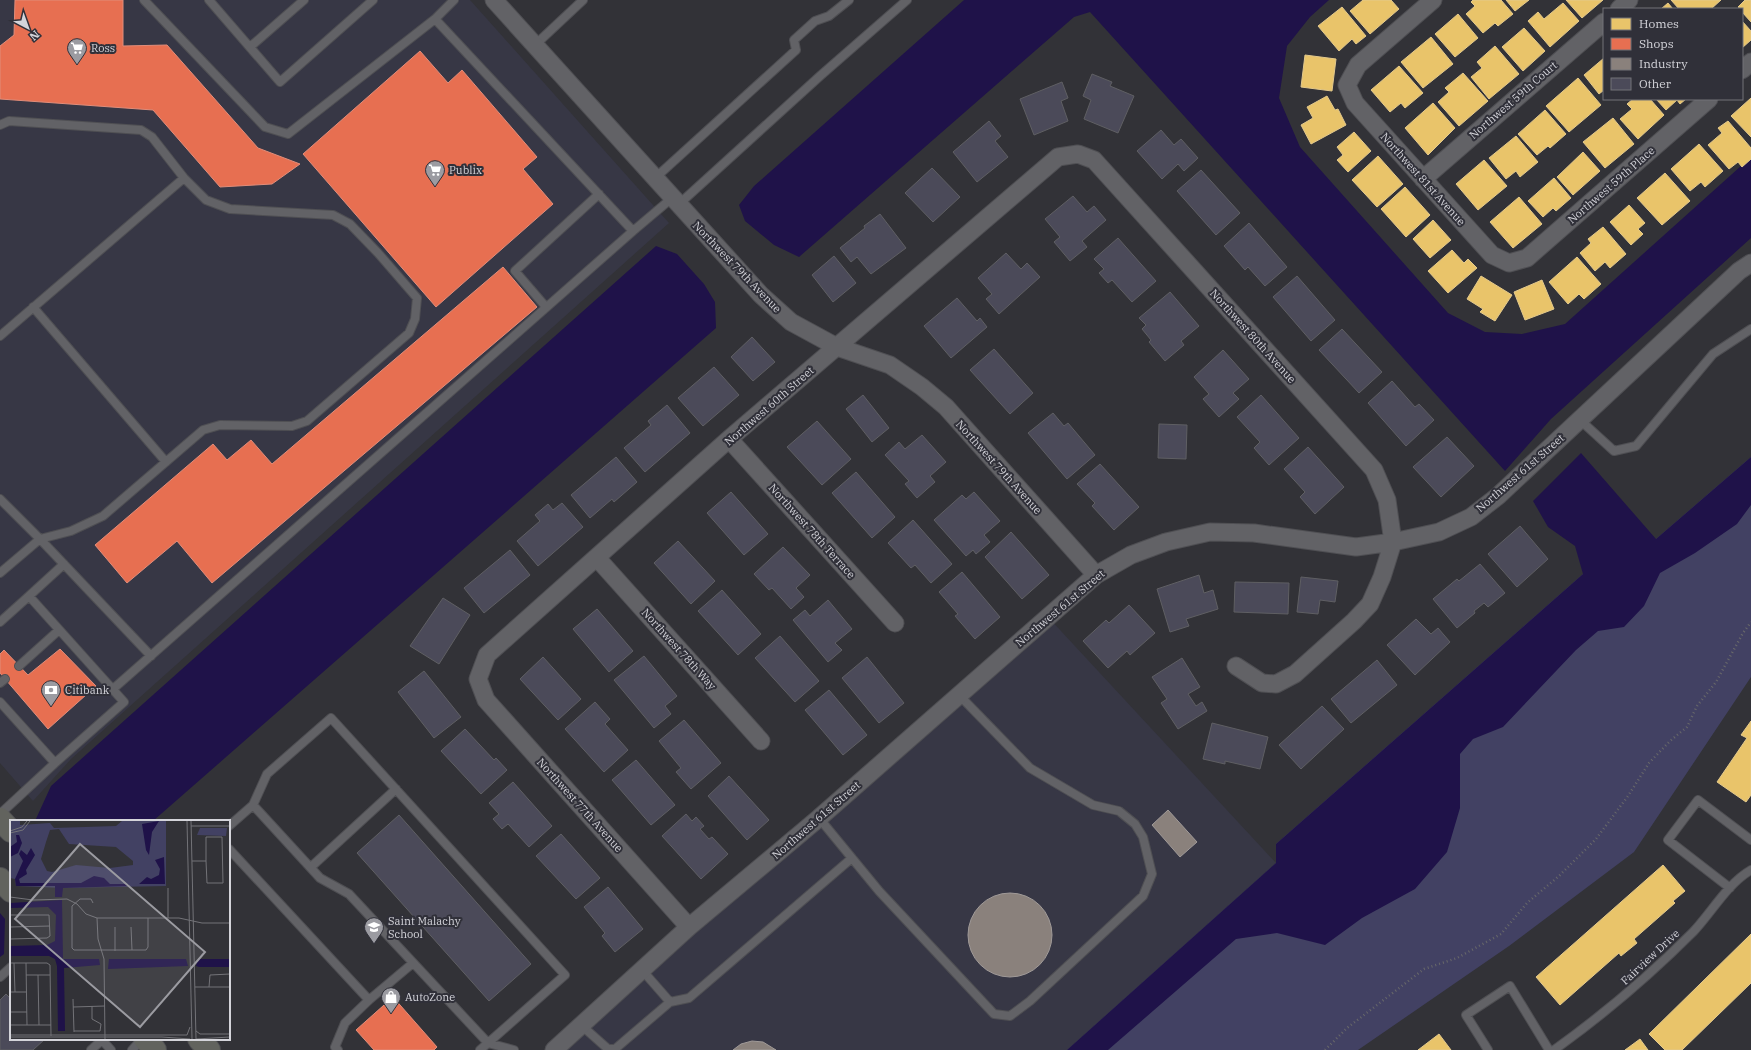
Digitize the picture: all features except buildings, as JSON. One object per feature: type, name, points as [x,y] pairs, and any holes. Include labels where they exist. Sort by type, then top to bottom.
[{"type":"main road","points":[[0,819],[10,830]]},
{"type":"main road","points":[[0,879],[10,890]]},
{"type":"main road","points":[[144,1040],[155,1050]]},
{"type":"main road","points":[[200,1040],[209,1050]]},
{"type":"street","name":"Northwest 79th Avenue","points":[[494,0],[654,179],[766,299],[791,322],[837,347],[890,365],[922,387],[946,407],[1096,575]]},
{"type":"street","name":"Northwest 81st Avenue","points":[[1433,0],[1358,65],[1347,85],[1355,103],[1423,179],[1492,255],[1508,263]]},
{"type":"street","points":[[1619,8],[1629,0]]},
{"type":"street","name":"Northwest 59th Court","points":[[1423,179],[1603,23]]},
{"type":"street","points":[[1743,69],[1751,62]]},
{"type":"street","name":"Northwest 59th Place","points":[[1508,263],[1527,258],[1708,100]]},
{"type":"street","name":"Northwest 60th Street","points":[[478,679],[487,655],[729,439],[1058,156],[1078,154]]},
{"type":"street","name":"Northwest 80th Avenue","points":[[1078,154],[1094,160],[1374,470],[1387,500],[1393,542]]},
{"type":"street","name":"Northwest 61st Street","points":[[554,1050],[689,927],[819,818],[1096,575],[1131,555],[1166,542],[1210,532],[1254,533],[1356,547],[1393,542],[1439,532],[1471,517],[1498,496],[1740,271],[1751,263]]},
{"type":"street","name":"Northwest 78th Terrace","points":[[729,439],[895,623]]},
{"type":"street","points":[[1236,666],[1262,683],[1276,684],[1295,674],[1354,621],[1370,604],[1382,577],[1393,542]]},
{"type":"street","name":"Northwest 78th Way","points":[[597,558],[761,741]]},
{"type":"street","name":"Northwest 77th Avenue","points":[[478,679],[486,700],[689,927]]},
{"type":"lane","points":[[144,0],[265,127],[288,134],[435,19],[454,0]]},
{"type":"lane","points":[[209,0],[280,82],[373,0]]},
{"type":"lane","points":[[250,48],[304,0]]},
{"type":"lane","points":[[534,45],[583,0]]},
{"type":"lane","points":[[654,179],[796,50],[794,40],[815,21],[829,16],[849,0]]},
{"type":"lane","points":[[113,689],[633,231],[675,202],[907,0]]},
{"type":"lane","points":[[435,19],[633,231]]},
{"type":"lane","points":[[0,125],[9,121],[141,130],[152,137],[184,178],[206,200],[230,209],[333,215],[350,224],[378,253],[417,298],[415,319],[408,333],[307,421],[292,426],[220,425],[203,430],[102,516],[71,531],[40,539],[0,573]]},
{"type":"lane","points":[[0,336],[184,178]]},
{"type":"lane","points":[[546,307],[515,270],[599,194]]},
{"type":"lane","points":[[34,307],[166,462]]},
{"type":"lane","points":[[1580,420],[1614,451],[1636,446],[1713,354],[1751,329]]},
{"type":"lane","points":[[0,499],[151,656]]},
{"type":"lane","points":[[0,622],[64,564]]},
{"type":"lane","points":[[0,814],[124,702],[28,596]]},
{"type":"lane","points":[[19,666],[59,630]]},
{"type":"lane","points":[[819,818],[918,934],[994,1014],[1010,1016],[1030,1001],[1143,896],[1152,874],[1143,837],[1135,824],[1119,811],[1093,805],[1030,768],[959,695]]},
{"type":"lane","points":[[0,702],[55,763]]},
{"type":"lane","points":[[230,825],[253,805],[267,774],[331,718],[565,975],[480,1050]]},
{"type":"lane","points":[[311,867],[396,789]]},
{"type":"lane","points":[[1730,888],[1668,840],[1698,800],[1751,840]]},
{"type":"lane","points":[[253,805],[320,878],[348,894],[488,1043],[514,1050]]},
{"type":"lane","points":[[230,850],[369,1000]]},
{"type":"lane","points":[[581,1025],[608,1049],[615,1049],[670,1002],[688,998],[852,858]]},
{"type":"lane","name":"Fairview Drive","points":[[1554,1050],[1618,1001],[1668,957],[1694,930],[1730,888],[1744,874],[1751,870]]},
{"type":"lane","points":[[338,1050],[336,1047],[345,1023],[369,1000],[413,963]]},
{"type":"lane","points":[[0,977],[10,968]]},
{"type":"lane","points":[[642,970],[670,1002]]},
{"type":"lane","points":[[1488,1050],[1466,1015],[1510,986],[1549,1050]]},
{"type":"lane","points":[[91,1050],[102,1040],[111,1050]]},
{"type":"lane","points":[[132,1050],[142,1040]]},
{"type":"path","points":[[1325,1050],[1347,1028],[1424,968],[1457,958],[1501,934],[1527,903],[1558,876],[1596,839],[1628,796],[1649,763],[1670,740],[1688,727],[1697,706],[1716,682],[1743,633],[1751,622]]},
{"type":"shaded area","points":[[0,0],[470,0],[669,223],[71,759],[33,801],[0,763]]},
{"type":"shaded area","points":[[964,0],[1329,0],[1310,17],[1287,46],[1279,98],[1300,147],[1448,313],[1485,332],[1522,334],[1565,324],[1751,157],[1751,238],[1551,419],[1505,471],[1090,12],[1074,17],[799,257],[774,245],[745,221],[739,205],[754,186]]},
{"type":"shaded area","points":[[656,246],[677,254],[704,284],[715,302],[716,328],[154,820],[35,820],[51,786]]},
{"type":"shaded area","points":[[1581,453],[1656,539],[1751,457],[1751,505],[1737,524],[1695,553],[1660,573],[1644,606],[1624,627],[1598,631],[1576,650],[1503,727],[1473,739],[1460,754],[1460,808],[1447,852],[1415,889],[1362,918],[1325,945],[1277,933],[1236,939],[1108,1050],[1067,1050],[1276,863],[1276,844],[1583,574],[1575,546],[1548,527],[1533,501]]},
{"type":"shaded area","points":[[1751,457],[1751,677],[1634,852],[1509,946],[1358,1050],[1067,1050],[1276,863],[1276,844],[1583,574],[1656,539]]},
{"type":"shaded area","points":[[1048,617],[1276,863],[1067,1050],[555,1050]]},
{"type":"shaded area","points":[[0,913],[5,919],[4,954],[0,957]]},
{"type":"place","name":"Ross","points":[[77,65]]},
{"type":"place","name":"Publix","points":[[435,187]]},
{"type":"place","name":"Citibank","points":[[51,707]]},
{"type":"place","name":"Saint Malachy School","points":[[374,944]]},
{"type":"place","name":"AutoZone","points":[[391,1014]]}]
